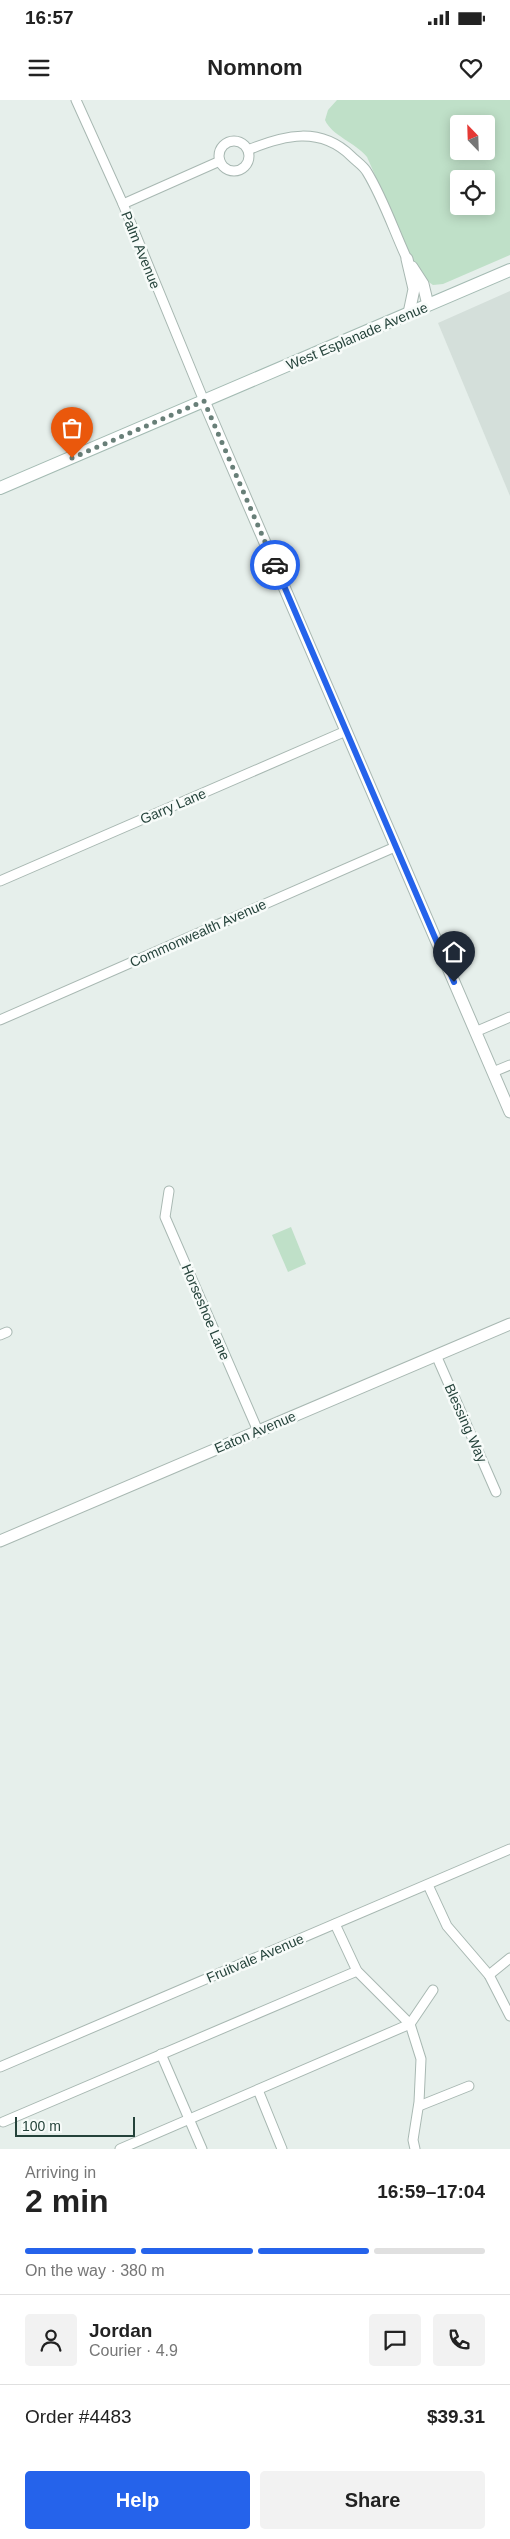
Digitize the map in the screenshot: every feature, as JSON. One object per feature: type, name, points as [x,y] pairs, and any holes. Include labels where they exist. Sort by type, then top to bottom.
[{"type":"main road","name":"West Esplanade Avenue","points":[[0,488],[510,270]]},
{"type":"street","name":"Palm Avenue","points":[[76,100],[123,204],[204,401]]},
{"type":"street","points":[[248,150],[273,140],[300,134],[326,140],[344,149],[367,171],[407,259],[423,284],[428,305]]},
{"type":"street","points":[[231,141],[241,143],[248,150],[249,160],[240,170],[226,169],[220,161],[220,151],[231,141]]},
{"type":"street","points":[[123,204],[220,161]]},
{"type":"street","points":[[407,259],[414,289],[409,313]]},
{"type":"street","points":[[204,401],[475,1032],[508,1100],[510,1112]]},
{"type":"street","name":"Garry Lane","points":[[0,881],[346,731]]},
{"type":"street","name":"Commonwealth Avenue","points":[[0,1020],[395,847]]},
{"type":"street","points":[[475,1032],[510,1017]]},
{"type":"street","points":[[493,1072],[510,1065]]},
{"type":"street","name":"Horseshoe Lane","points":[[169,1191],[165,1217],[258,1431]]},
{"type":"street","name":"Eaton Avenue","points":[[0,1541],[510,1324]]},
{"type":"street","name":"Blessing Way","points":[[436,1355],[496,1492]]},
{"type":"street","name":"Fruitvale Avenue","points":[[0,2067],[510,1849]]},
{"type":"street","points":[[428,1885],[447,1926],[489,1975],[510,2016]]},
{"type":"street","points":[[335,1924],[357,1971],[410,2024],[421,2059],[418,2106],[413,2140],[416,2149]]},
{"type":"street","points":[[489,1975],[510,1958]]},
{"type":"street","points":[[3,2122],[357,1971]]},
{"type":"street","points":[[120,2149],[410,2024],[433,1990]]},
{"type":"street","points":[[161,2054],[202,2149]]},
{"type":"street","points":[[418,2106],[469,2086]]},
{"type":"street","points":[[258,2090],[282,2149]]},
{"type":"shaded area","points":[[510,291],[510,496],[438,323]]},
{"type":"green space","points":[[337,100],[510,100],[510,255],[443,284],[433,285],[419,275],[367,157],[338,135],[328,126],[325,120],[328,110]]},
{"type":"green space","points":[[291,1227],[306,1264],[288,1272],[272,1235]]},
{"type":"way so far","points":[[72,458],[204,401],[275,565]]},
{"type":"route","points":[[275,565],[454,982]]}]
